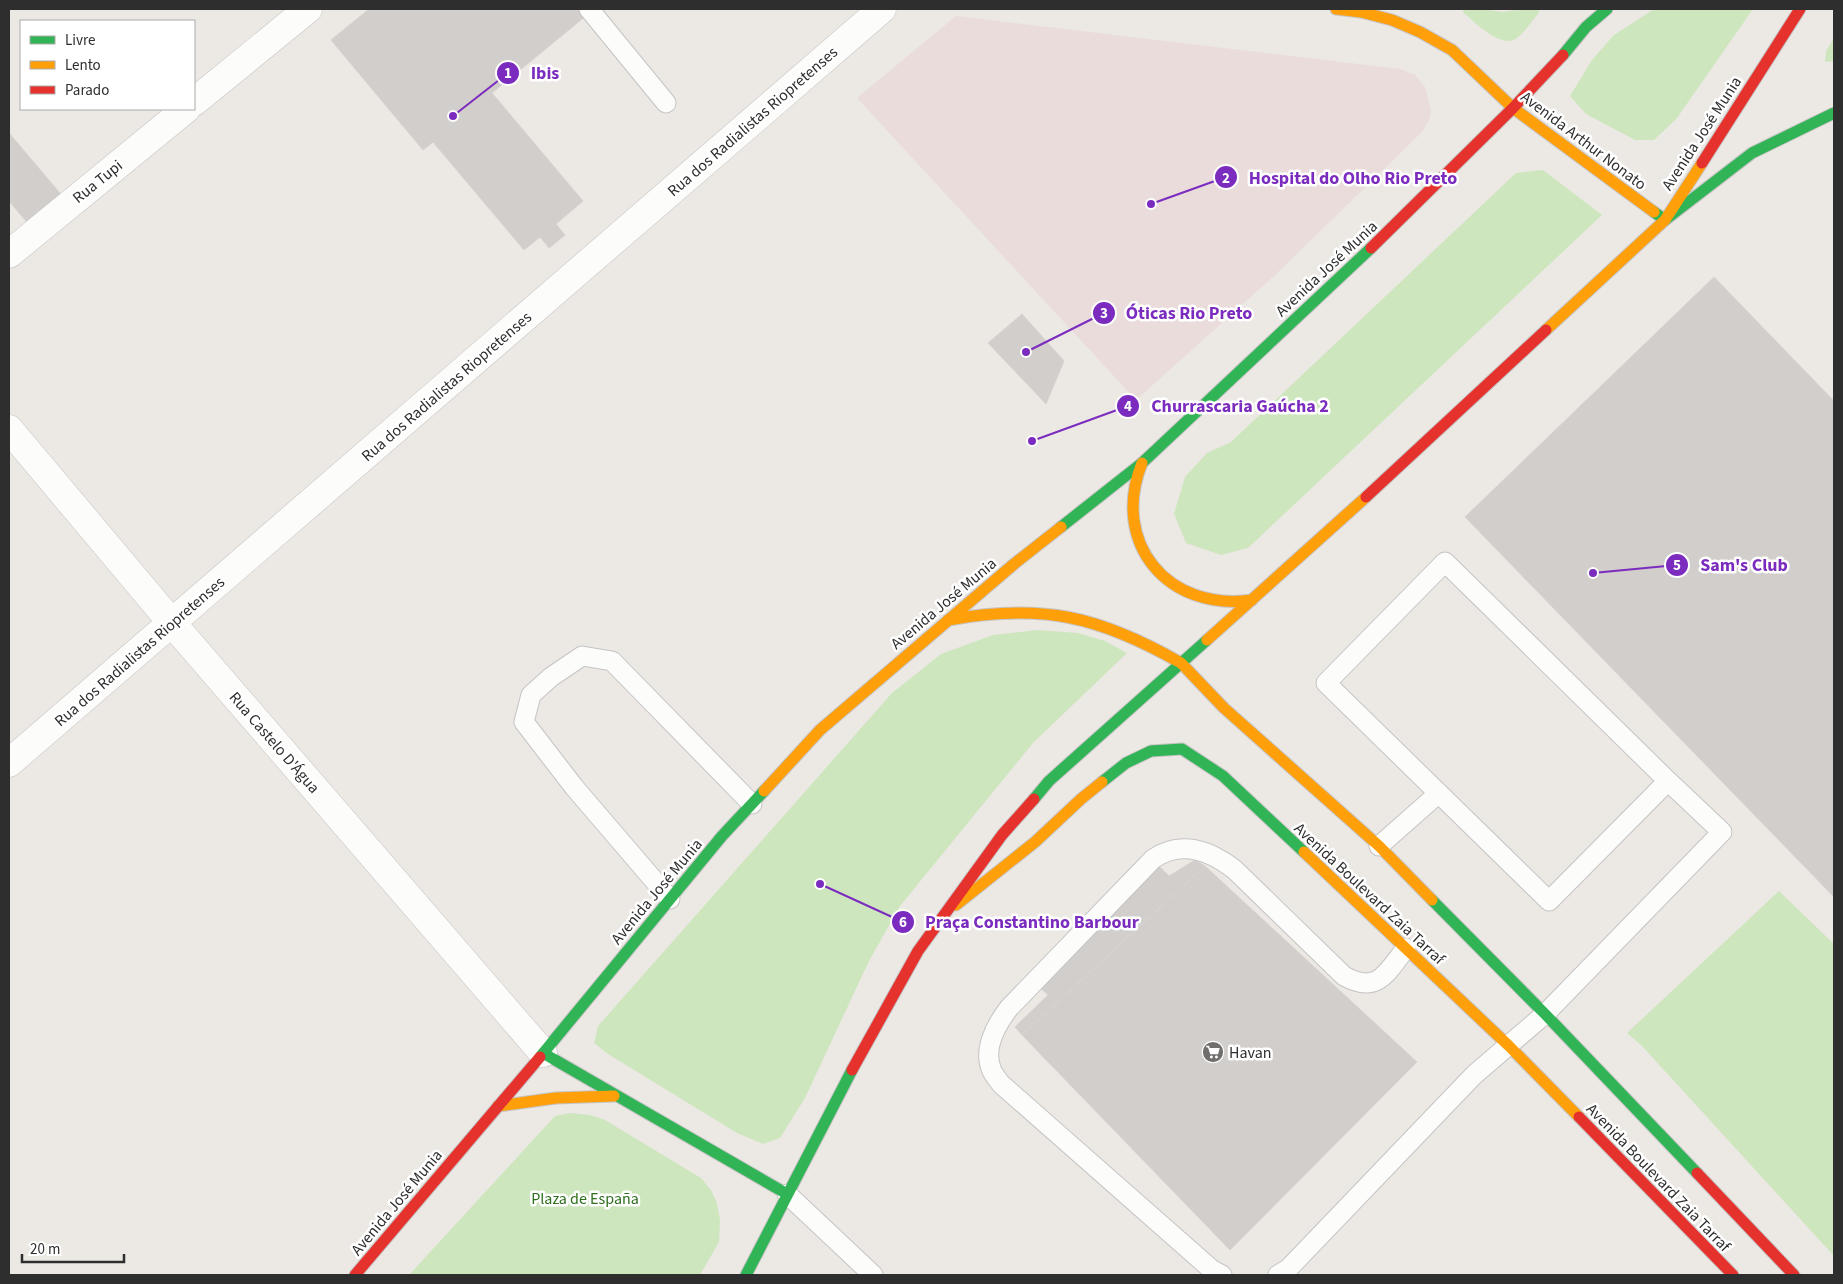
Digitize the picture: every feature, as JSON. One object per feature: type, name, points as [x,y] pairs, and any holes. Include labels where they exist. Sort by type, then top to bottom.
[{"type":"main road","name":"Avenida Arthur Nonato","points":[[1336,9],[1361,12],[1392,20],[1420,32],[1452,50],[1513,108],[1665,220]]},
{"type":"main road","name":"Avenida José Munia","points":[[356,1275],[722,836],[820,730],[946,620],[1142,463],[1401,219],[1513,108],[1549,71],[1586,27],[1606,9]]},
{"type":"main road","name":"Avenida José Munia","points":[[746,1275],[867,1041],[914,959],[1002,835],[1049,781],[1252,600],[1665,220],[1800,9]]},
{"type":"main road","points":[[1665,220],[1752,153],[1834,113]]},
{"type":"main road","points":[[1142,463],[1135,481],[1132,501],[1134,521],[1138,540],[1160,574],[1176,586],[1193,595],[1219,601],[1252,600]]},
{"type":"main road","name":"Avenida Boulevard Zaia Tarraf","points":[[946,620],[987,613],[1008,612],[1068,616],[1108,626],[1145,642],[1181,663],[1224,708],[1379,846],[1545,1014],[1794,1275]]},
{"type":"main road","name":"Avenida Boulevard Zaia Tarraf","points":[[948,911],[1035,842],[1081,799],[1126,763],[1151,751],[1182,749],[1222,776],[1509,1046],[1733,1275]]},
{"type":"main road","points":[[543,1053],[787,1194]]},
{"type":"main road","points":[[498,1106],[535,1099],[572,1096],[615,1096]]},
{"type":"street","points":[[195,101],[308,9]]},
{"type":"street","name":"Rua dos Radialistas Riopretenses","points":[[9,763],[882,9]]},
{"type":"street","name":"Rua Tupi","points":[[9,254],[185,110]]},
{"type":"street","name":"Rua Castelo D'Água","points":[[9,429],[172,623],[543,1053]]},
{"type":"lane","points":[[589,9],[662,98]]},
{"type":"lane","points":[[1278,1275],[1288,1268],[1474,1075],[1545,1014],[1722,832],[1445,562],[1326,683],[1549,901],[1668,780]]},
{"type":"lane","points":[[670,899],[574,786],[524,722],[531,695],[552,677],[582,656],[612,661],[752,804]]},
{"type":"lane","points":[[1379,846],[1439,793]]},
{"type":"lane","points":[[1222,1275],[1211,1269],[1001,1084],[992,1071],[989,1057],[991,1040],[998,1023],[1009,1008],[1153,859],[1163,852],[1177,849],[1192,849],[1208,853],[1223,860],[1344,976],[1355,982],[1369,984],[1381,979],[1406,948]]},
{"type":"lane","points":[[787,1194],[873,1275]]},
{"type":"shaded area","points":[[956,16],[1400,69],[1415,75],[1425,87],[1431,111],[1429,120],[1422,132],[1274,276],[1136,400],[857,98]]},
{"type":"green space","points":[[1463,9],[1503,12],[1540,9],[1523,33],[1511,41],[1496,38],[1488,33],[1463,12]]},
{"type":"green space","points":[[1654,9],[1753,9],[1677,118],[1654,140],[1635,140],[1586,114],[1570,96],[1592,60],[1614,35]]},
{"type":"green space","points":[[1834,38],[1834,61],[1825,62],[1826,51]]},
{"type":"green space","points":[[1543,170],[1602,215],[1248,548],[1221,555],[1186,543],[1174,514],[1185,477],[1207,453],[1231,442],[1516,173]]},
{"type":"green space","points":[[1037,630],[1078,633],[1105,641],[1127,653],[1033,743],[900,906],[869,961],[805,1098],[780,1138],[763,1144],[737,1133],[608,1054],[594,1043],[598,1026],[892,693],[941,654],[993,635]]},
{"type":"green space","points":[[1779,891],[1834,944],[1834,1256],[1642,1046],[1627,1033]]},
{"type":"green space","name":"Plaza de España","points":[[570,1113],[590,1115],[605,1120],[701,1178],[711,1190],[717,1203],[720,1220],[719,1242],[700,1275],[409,1275],[555,1116]]},
{"type":"building","points":[[369,9],[572,9],[581,20],[492,93],[583,201],[556,224],[565,235],[549,248],[540,237],[524,250],[433,142],[423,150],[331,40]]},
{"type":"building","points":[[572,9],[594,9],[581,20]]},
{"type":"building","points":[[9,133],[65,199],[31,227],[9,201]]},
{"type":"building","points":[[1714,277],[1834,401],[1834,897],[1465,517]]},
{"type":"building","points":[[1022,314],[1064,361],[1046,404],[988,343]]},
{"type":"building","points":[[1195,860],[1205,866],[1022,1035],[1015,1027],[1048,995],[1037,985],[1159,866],[1169,876]]},
{"type":"building","points":[[1205,866],[1417,1062],[1230,1250],[1022,1035]]},
{"type":"traffic: fast","points":[[1563,55],[1586,27],[1607,9]]},
{"type":"traffic: fast","points":[[1654,212],[1665,220],[1752,153],[1834,113]]},
{"type":"traffic: fast","points":[[1061,527],[1142,463],[1371,248]]},
{"type":"traffic: fast","points":[[1034,799],[1049,781],[1207,640]]},
{"type":"traffic: fast","points":[[1102,782],[1126,763],[1151,751],[1182,749],[1223,776],[1304,852]]},
{"type":"traffic: fast","points":[[540,1057],[722,836],[764,791]]},
{"type":"traffic: fast","points":[[1432,900],[1545,1014],[1697,1173]]},
{"type":"traffic: fast","points":[[543,1053],[787,1194]]},
{"type":"traffic: fast","points":[[746,1275],[852,1070]]},
{"type":"traffic: slow","points":[[1336,9],[1361,12],[1392,20],[1420,32],[1452,50],[1513,108],[1654,212]]},
{"type":"traffic: slow","points":[[1546,330],[1665,220],[1702,163]]},
{"type":"traffic: slow","points":[[1142,463],[1134,492],[1134,520],[1141,545],[1154,566],[1172,583],[1195,595],[1222,601],[1252,600]]},
{"type":"traffic: slow","points":[[1207,640],[1366,497]]},
{"type":"traffic: slow","points":[[764,791],[820,730],[1014,564],[1061,527]]},
{"type":"traffic: slow","points":[[948,620],[1013,613],[1069,618],[1096,624],[1123,634],[1181,663]]},
{"type":"traffic: slow","points":[[1181,663],[1224,708],[1379,846],[1432,900]]},
{"type":"traffic: slow","points":[[956,905],[1035,842],[1102,782]]},
{"type":"traffic: slow","points":[[1304,852],[1509,1046],[1579,1117]]},
{"type":"traffic: slow","points":[[498,1106],[556,1098],[614,1096]]},
{"type":"traffic: jam","points":[[1702,163],[1800,9]]},
{"type":"traffic: jam","points":[[1371,248],[1513,108],[1563,55]]},
{"type":"traffic: jam","points":[[1366,497],[1546,330]]},
{"type":"traffic: jam","points":[[852,1070],[918,951],[1002,835],[1034,799]]},
{"type":"traffic: jam","points":[[355,1275],[540,1057]]},
{"type":"traffic: jam","points":[[1579,1117],[1733,1275]]},
{"type":"traffic: jam","points":[[1697,1173],[1794,1275]]},
{"type":"place","name":"Ibis","points":[[453,116]]},
{"type":"place","name":"Hospital do Olho Rio Preto","points":[[1151,204]]},
{"type":"place","name":"Óticas Rio Preto","points":[[1026,352]]},
{"type":"place","name":"Churrascaria Gaúcha 2","points":[[1032,441]]},
{"type":"place","name":"Sam's Club","points":[[1593,573]]},
{"type":"place","name":"Praça Constantino Barbour","points":[[820,884]]},
{"type":"place","name":"Havan","points":[[1213,1052]]}]
